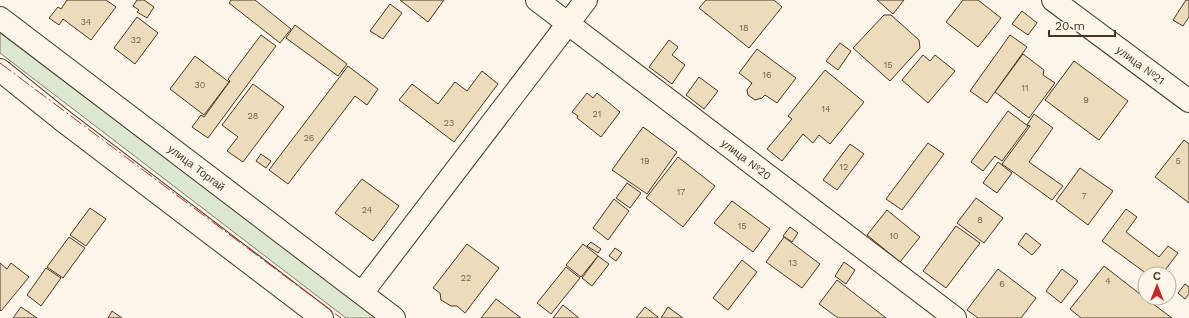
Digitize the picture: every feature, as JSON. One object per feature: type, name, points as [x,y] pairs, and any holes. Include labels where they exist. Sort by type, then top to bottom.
[{"type":"street","name":"улица №20","points":[[537,0],[955,318]]},
{"type":"street","points":[[362,294],[586,0]]},
{"type":"street","name":"улица №21","points":[[1053,0],[1189,101]]},
{"type":"street","name":"улица Торгай","points":[[0,18],[394,318]]},
{"type":"street","points":[[0,70],[62,120],[322,318]]},
{"type":"green space","points":[[0,33],[377,318],[346,318],[0,53]]},
{"type":"building","points":[[67,0],[106,0],[116,7],[91,40],[63,19],[59,25],[49,18],[58,7],[61,9]]},
{"type":"building","points":[[137,0],[144,0],[154,7],[147,18],[137,12],[139,10],[133,6]]},
{"type":"building","points":[[231,0],[255,0],[291,29],[280,43],[229,3]]},
{"type":"building","points":[[400,0],[444,0],[428,22]]},
{"type":"building","points":[[706,0],[774,0],[782,7],[749,48],[699,8]]},
{"type":"building","points":[[877,0],[904,0],[893,14]]},
{"type":"building","points":[[963,0],[978,0],[1001,18],[978,47],[946,22]]},
{"type":"building","points":[[1186,0],[1189,0],[1189,17],[1183,26],[1173,20]]},
{"type":"building","points":[[390,4],[402,13],[383,39],[370,31]]},
{"type":"building","points":[[1022,11],[1037,23],[1028,35],[1012,24]]},
{"type":"building","points":[[884,15],[891,15],[919,40],[920,48],[890,81],[853,48]]},
{"type":"building","points":[[137,17],[158,33],[135,64],[114,48]]},
{"type":"building","points":[[295,25],[347,64],[338,76],[286,38]]},
{"type":"building","points":[[261,35],[276,46],[208,138],[192,127],[201,115],[204,117],[230,81],[228,79]]},
{"type":"building","points":[[1010,35],[1027,47],[987,103],[970,91]]},
{"type":"building","points":[[669,40],[678,47],[672,55],[685,65],[672,84],[649,67]]},
{"type":"building","points":[[840,43],[851,51],[838,70],[826,61]]},
{"type":"building","points":[[757,49],[796,78],[777,103],[765,95],[762,98],[755,100],[748,95],[747,90],[752,83],[739,73]]},
{"type":"building","points":[[1023,54],[1044,70],[1043,75],[1055,83],[1029,118],[995,92]]},
{"type":"building","points":[[923,55],[930,61],[935,55],[955,71],[928,103],[902,80]]},
{"type":"building","points":[[195,56],[229,82],[204,115],[170,89]]},
{"type":"building","points":[[1074,61],[1128,101],[1099,140],[1045,100]]},
{"type":"building","points":[[348,66],[378,89],[367,105],[355,96],[288,184],[269,170]]},
{"type":"building","points":[[825,70],[864,102],[830,144],[819,135],[813,143],[803,134],[782,161],[767,149],[792,119],[788,116]]},
{"type":"building","points":[[482,71],[498,84],[454,142],[399,100],[412,84],[438,104],[455,82],[467,91]]},
{"type":"building","points":[[699,77],[718,91],[704,109],[686,95]]},
{"type":"building","points":[[253,84],[284,107],[243,162],[227,151],[238,137],[222,125]]},
{"type":"building","points":[[587,93],[593,98],[597,93],[620,112],[601,137],[577,118],[578,116],[572,112]]},
{"type":"building","points":[[1008,111],[1028,126],[1002,161],[995,156],[983,171],[971,162]]},
{"type":"building","points":[[1034,114],[1053,128],[1029,162],[1063,186],[1052,200],[1002,164],[1030,126],[1027,125]]},
{"type":"building","points":[[643,127],[677,152],[647,194],[612,170]]},
{"type":"building","points":[[1184,140],[1189,144],[1189,203],[1155,177]]},
{"type":"building","points":[[928,143],[944,154],[902,210],[886,199]]},
{"type":"building","points":[[850,144],[864,154],[837,190],[823,180]]},
{"type":"building","points":[[261,154],[271,161],[266,168],[256,161]]},
{"type":"building","points":[[678,157],[715,186],[683,227],[646,198]]},
{"type":"building","points":[[998,162],[1012,173],[997,193],[983,183]]},
{"type":"building","points":[[1080,168],[1113,191],[1088,225],[1056,201]]},
{"type":"building","points":[[362,179],[399,206],[373,241],[335,213]]},
{"type":"building","points":[[627,183],[641,193],[630,208],[616,198]]},
{"type":"building","points":[[976,198],[1003,218],[984,243],[957,223]]},
{"type":"building","points":[[614,199],[629,211],[608,240],[593,228]]},
{"type":"building","points":[[732,201],[770,229],[753,252],[714,223]]},
{"type":"building","points":[[90,208],[106,219],[86,246],[70,235]]},
{"type":"building","points":[[1126,209],[1137,217],[1126,232],[1159,257],[1168,246],[1178,253],[1168,266],[1137,267],[1102,241]]},
{"type":"building","points":[[887,210],[920,237],[900,262],[867,235]]},
{"type":"building","points":[[956,226],[980,243],[946,288],[923,271]]},
{"type":"building","points":[[790,227],[798,233],[792,242],[783,236]]},
{"type":"building","points":[[1026,233],[1041,245],[1032,255],[1018,244]]},
{"type":"building","points":[[69,237],[85,248],[63,278],[47,267]]},
{"type":"building","points":[[784,237],[820,264],[802,288],[766,262]]},
{"type":"building","points":[[591,242],[601,249],[598,253],[587,246]]},
{"type":"building","points":[[467,244],[499,268],[465,313],[457,306],[451,306],[441,300],[440,293],[433,288]]},
{"type":"building","points":[[583,244],[598,256],[581,277],[566,265]]},
{"type":"building","points":[[615,248],[622,253],[616,261],[609,256]]},
{"type":"building","points":[[598,256],[609,264],[592,286],[582,278]]},
{"type":"building","points":[[742,260],[757,272],[728,310],[713,298]]},
{"type":"building","points":[[844,262],[855,270],[846,284],[835,276]]},
{"type":"building","points":[[0,263],[7,269],[11,263],[29,277],[1,311],[0,310]]},
{"type":"building","points":[[1104,266],[1137,292],[1137,306],[1156,306],[1172,318],[1081,318],[1070,309]]},
{"type":"building","points":[[566,267],[580,278],[551,314],[537,303]]},
{"type":"building","points":[[46,268],[61,278],[41,306],[27,295]]},
{"type":"building","points":[[998,269],[1036,298],[1021,318],[978,318],[967,310]]},
{"type":"building","points":[[1062,269],[1078,281],[1061,303],[1046,291]]},
{"type":"building","points":[[837,280],[886,318],[838,318],[819,304]]},
{"type":"building","points":[[1185,284],[1189,287],[1189,294],[1185,299],[1178,293]]},
{"type":"building","points":[[496,299],[521,318],[481,318]]},
{"type":"building","points":[[563,305],[579,318],[553,318]]},
{"type":"building","points":[[21,307],[37,318],[13,318]]},
{"type":"building","points":[[645,307],[658,317],[658,318],[636,318]]},
{"type":"building","points":[[668,307],[683,318],[661,318]]},
{"type":"building","points":[[112,311],[122,318],[108,318]]},
{"type":"power","points":[[0,63],[341,318]]}]
